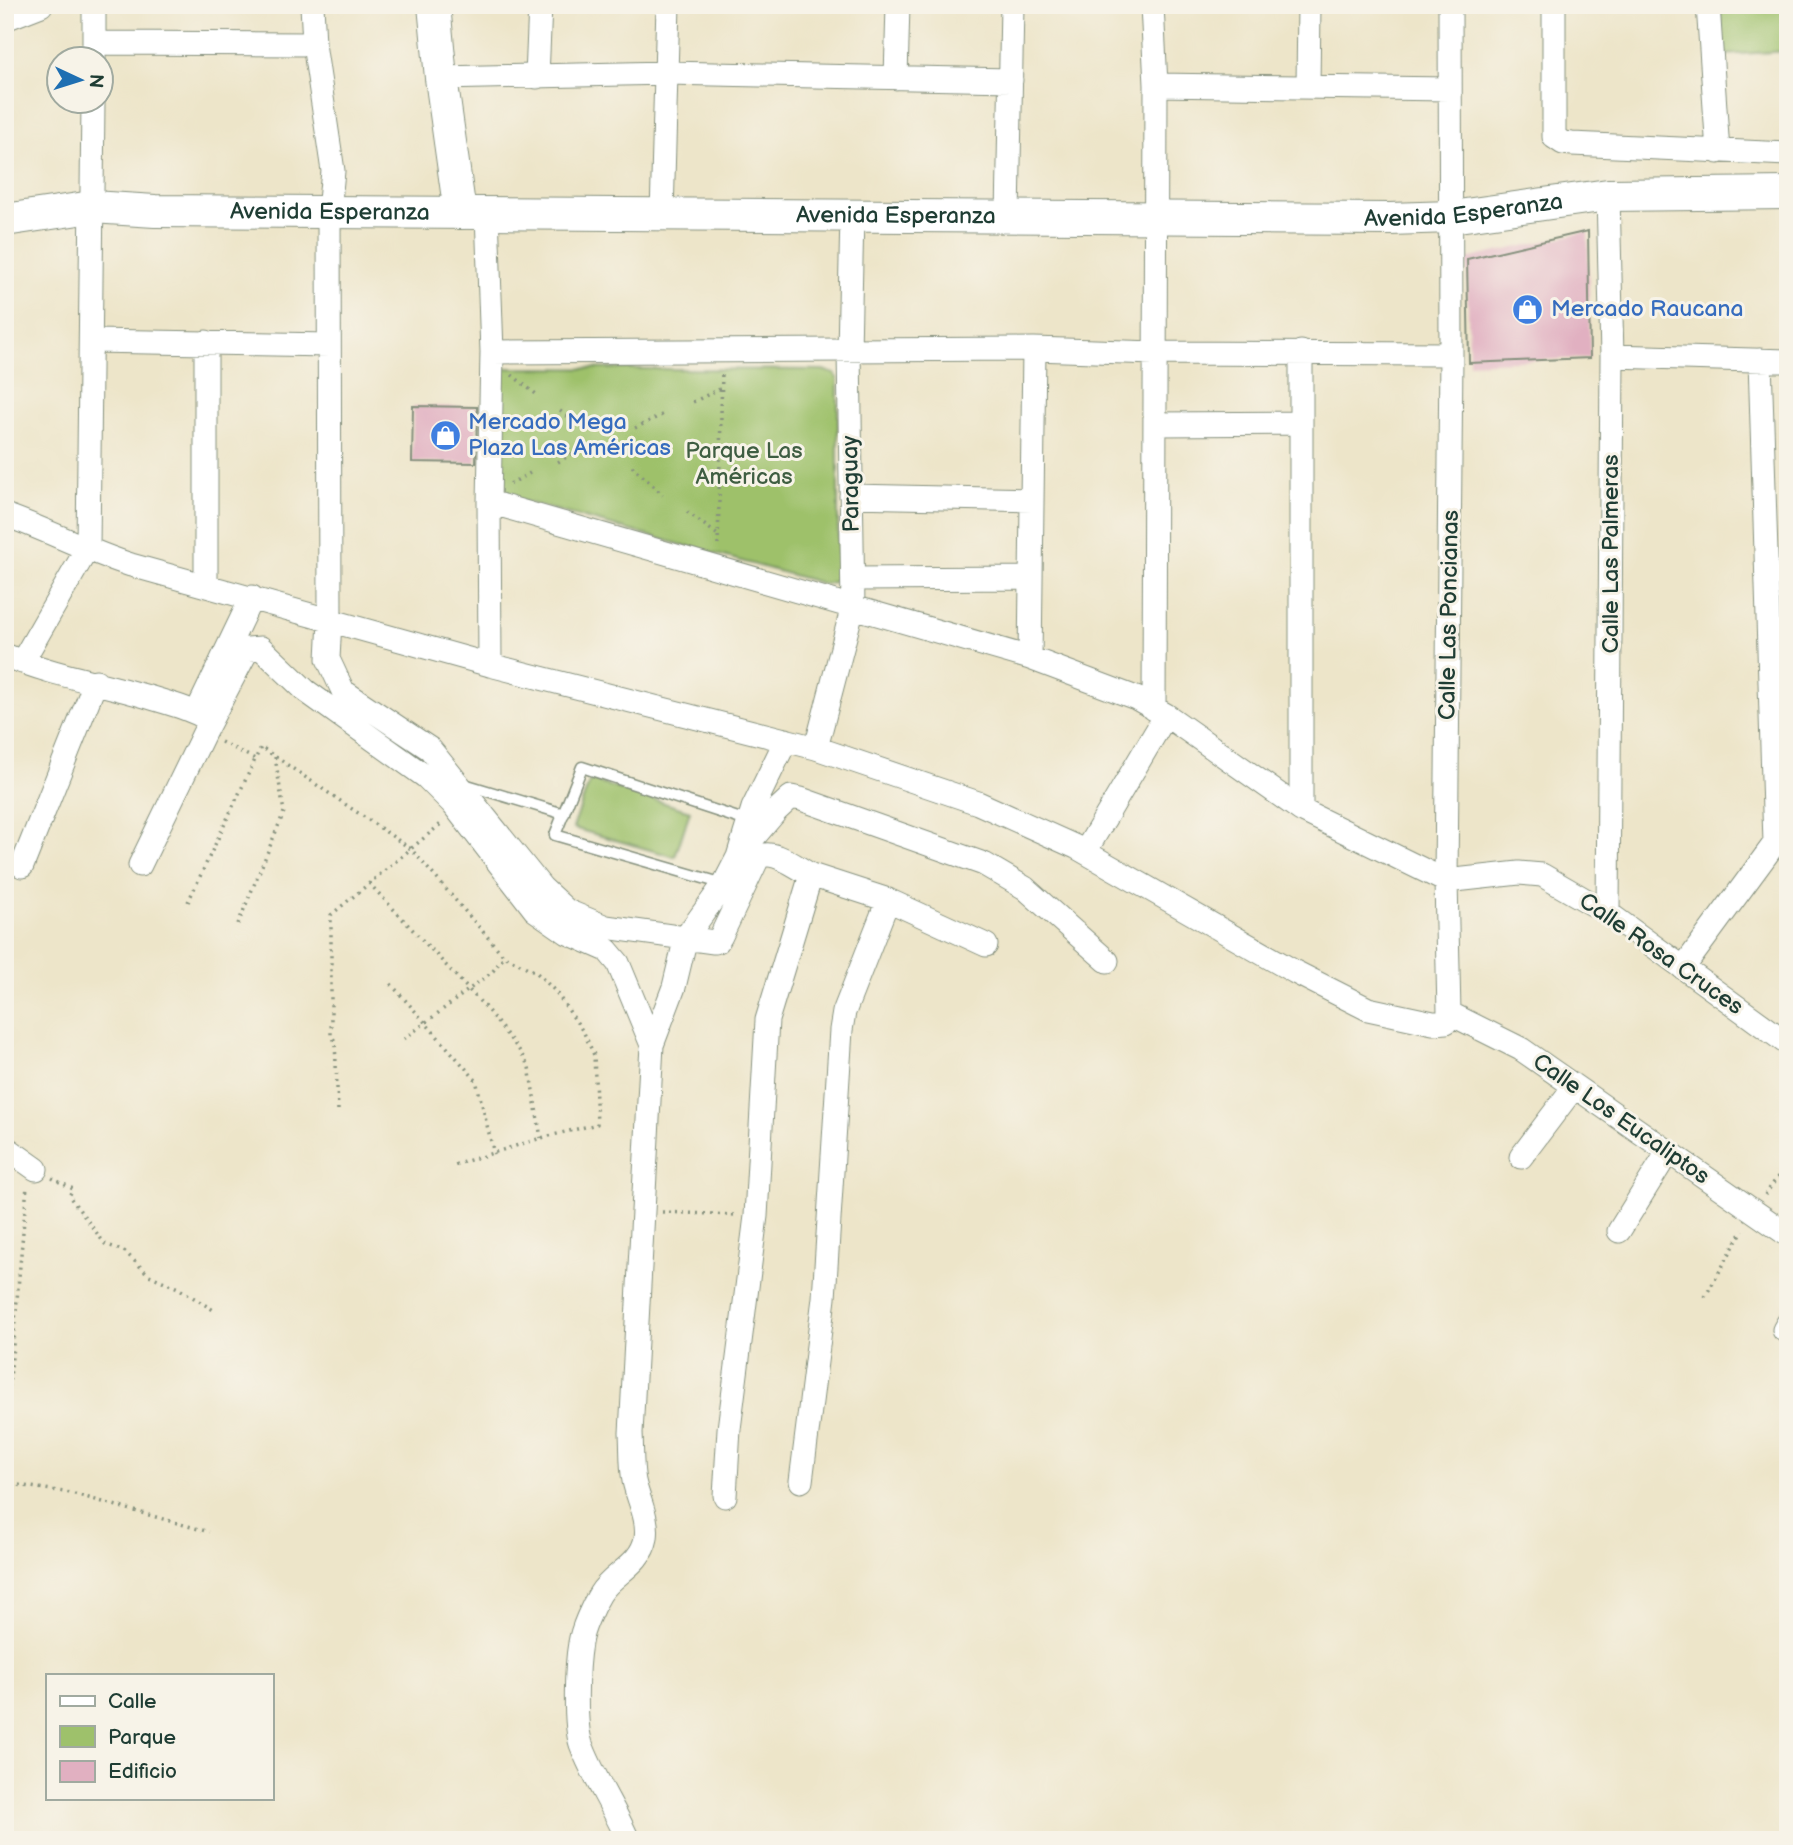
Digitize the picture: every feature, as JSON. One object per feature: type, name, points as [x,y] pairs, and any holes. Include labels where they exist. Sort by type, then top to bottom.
[{"type":"street","points":[[5,19],[41,5]]},
{"type":"street","points":[[94,5],[94,46]]},
{"type":"street","points":[[312,5],[314,44],[333,171],[329,211],[328,659],[343,691],[430,750],[542,888],[567,911],[606,928],[685,937],[708,943],[718,941],[758,858],[763,854],[772,854],[811,875],[888,900],[986,945]]},
{"type":"street","points":[[435,5],[441,78],[473,213],[492,352],[490,665]]},
{"type":"street","points":[[537,77],[540,5]]},
{"type":"street","points":[[662,214],[667,5]]},
{"type":"street","points":[[896,78],[898,5]]},
{"type":"street","points":[[1008,217],[1012,5]]},
{"type":"street","points":[[1086,852],[1160,712],[1155,424],[1156,85],[1152,5]]},
{"type":"street","points":[[1308,87],[1309,5]]},
{"type":"street","name":"Calle Las Poncianas","points":[[1450,5],[1451,354],[1446,881],[1450,1013]]},
{"type":"street","points":[[1555,5],[1554,137],[1563,143],[1788,154]]},
{"type":"street","points":[[1708,5],[1718,152]]},
{"type":"street","points":[[116,50],[314,44]]},
{"type":"street","points":[[441,78],[667,73],[1011,80]]},
{"type":"street","points":[[1156,85],[1450,89]]},
{"type":"street","points":[[93,116],[88,547],[14,658],[96,681],[204,722]]},
{"type":"street","name":"Avenida Esperanza","points":[[5,220],[92,207],[155,211],[1391,219],[1451,217],[1608,195],[1788,193]]},
{"type":"street","name":"Calle Las Palmeras","points":[[1608,195],[1612,356],[1608,913]]},
{"type":"street","name":"Paraguay","points":[[816,748],[853,606],[849,351],[852,215]]},
{"type":"street","points":[[92,341],[329,345]]},
{"type":"street","points":[[205,584],[206,342]]},
{"type":"street","points":[[492,352],[722,363],[849,351],[1034,349],[1156,353],[1451,354]]},
{"type":"street","points":[[1030,658],[1034,349]]},
{"type":"street","points":[[1301,352],[1301,810]]},
{"type":"street","points":[[1612,356],[1788,361]]},
{"type":"street","points":[[1683,968],[1782,847],[1776,526],[1760,360]]},
{"type":"street","points":[[1155,424],[1301,423]]},
{"type":"street","points":[[851,496],[1032,500]]},
{"type":"street","points":[[489,502],[1030,658],[1136,698],[1301,810],[1446,881]]},
{"type":"street","points":[[5,515],[107,557],[490,665],[816,748],[978,803],[1086,852],[1295,972],[1368,1009],[1433,1023],[1446,1022],[1450,1013]]},
{"type":"street","points":[[853,579],[1031,578]]},
{"type":"street","points":[[140,865],[204,722],[252,597]]},
{"type":"street","points":[[204,722],[248,649],[261,648],[306,691],[426,777],[458,810],[535,911],[568,933],[607,950],[618,963],[652,1045]]},
{"type":"street","points":[[22,866],[96,681]]},
{"type":"street","points":[[628,1840],[581,1743],[577,1720],[580,1641],[599,1595],[634,1562],[643,1550],[646,1536],[646,1524],[634,1480],[631,1433],[652,1045],[674,987],[685,937],[724,884],[738,856],[747,821],[786,740]]},
{"type":"street","points":[[738,856],[791,797],[801,799],[984,864],[1025,888],[1107,961]]},
{"type":"street","name":"Calle Rosa Cruces","points":[[1446,881],[1532,873],[1542,876],[1608,913],[1788,1044]]},
{"type":"street","points":[[724,1496],[731,1416],[756,1216],[767,1020],[811,875]]},
{"type":"street","points":[[801,1481],[824,1298],[841,1030],[844,1012],[888,900]]},
{"type":"street","name":"Calle Los Eucaliptos","points":[[1450,1013],[1521,1049],[1668,1152],[1748,1221],[1788,1235]]},
{"type":"street","points":[[1521,1157],[1574,1087]]},
{"type":"street","points":[[5,1147],[36,1169]]},
{"type":"street","points":[[1619,1231],[1668,1152]]},
{"type":"lane","points":[[724,884],[555,835],[582,767],[747,821]]},
{"type":"lane","points":[[458,783],[564,814]]},
{"type":"path","points":[[722,363],[734,374]]},
{"type":"path","points":[[718,568],[722,363]]},
{"type":"path","points":[[503,373],[523,373]]},
{"type":"path","points":[[510,373],[536,394]]},
{"type":"path","points":[[693,402],[721,388]]},
{"type":"path","points":[[560,411],[584,429]]},
{"type":"path","points":[[635,428],[666,413]]},
{"type":"path","points":[[558,462],[580,449]]},
{"type":"path","points":[[632,466],[663,495]]},
{"type":"path","points":[[687,512],[718,535]]},
{"type":"path","points":[[204,722],[255,759]]},
{"type":"path","points":[[188,902],[261,747],[411,849],[504,956],[536,972],[556,992],[584,1033],[594,1055],[597,1124],[541,1138],[454,1166]]},
{"type":"path","points":[[238,924],[284,812],[275,757]]},
{"type":"path","points":[[338,1110],[335,1041],[331,1035],[331,915],[458,810]]},
{"type":"path","points":[[369,883],[485,1007],[519,1050],[529,1067],[541,1138]]},
{"type":"path","points":[[404,1038],[493,971],[504,956]]},
{"type":"path","points":[[391,984],[476,1080],[494,1154]]},
{"type":"path","points":[[1705,1297],[1748,1221],[1788,1162]]},
{"type":"path","points":[[5,1436],[27,1180],[36,1169],[73,1189],[69,1196],[105,1244],[124,1251],[149,1275],[178,1288],[215,1311]]},
{"type":"path","points":[[642,1212],[756,1216]]},
{"type":"path","points":[[5,1483],[71,1493],[209,1532]]},
{"type":"green space","points":[[1720,5],[1788,5],[1788,51],[1723,55]]},
{"type":"green space","name":"Parque Las Américas","points":[[498,368],[823,370],[835,374],[838,379],[838,578],[825,584],[497,494]]},
{"type":"green space","points":[[590,780],[690,811],[675,857],[573,828]]},
{"type":"building","name":"Mercado Raucana","points":[[1588,231],[1590,358],[1469,363],[1467,259]]},
{"type":"building","name":"Mercado Mega Plaza Las Américas","points":[[413,406],[477,407],[476,463],[412,462]]},
{"type":"place","name":"Mercado Raucana","points":[[1528,309]]},
{"type":"place","name":"Mercado Mega Plaza Las Américas","points":[[445,435]]}]
